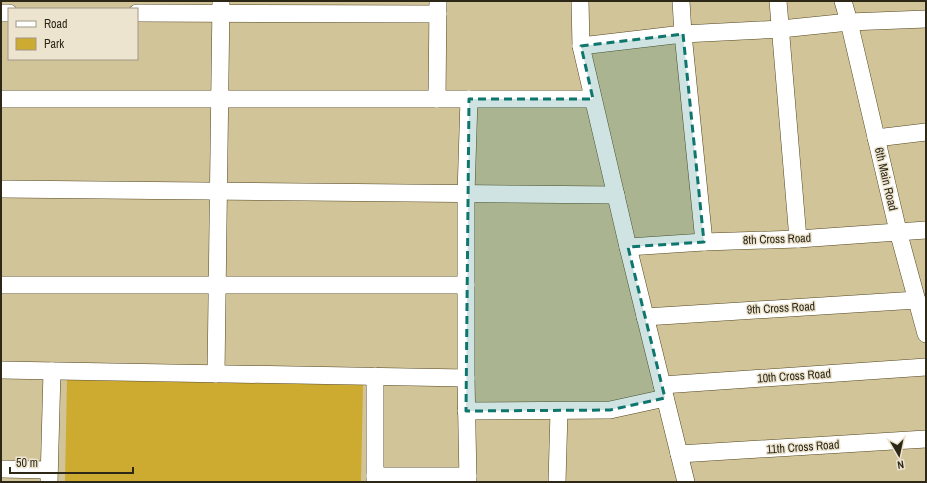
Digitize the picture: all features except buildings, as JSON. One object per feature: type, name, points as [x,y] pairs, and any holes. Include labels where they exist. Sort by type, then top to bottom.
[{"type":"street","points":[[580,1],[581,46],[628,247],[686,482]]},
{"type":"street","points":[[681,1],[704,242]]},
{"type":"street","points":[[778,1],[798,239]]},
{"type":"street","name":"6th Main Road","points":[[844,1],[898,231],[926,334]]},
{"type":"street","points":[[216,374],[221,7]]},
{"type":"street","points":[[138,13],[221,7],[438,7],[436,99]]},
{"type":"street","points":[[581,46],[683,34],[781,29],[849,22],[926,19]]},
{"type":"street","points":[[1,99],[593,99]]},
{"type":"street","points":[[375,376],[375,479],[468,479],[466,411],[466,194],[469,99]]},
{"type":"street","points":[[876,138],[926,132]]},
{"type":"street","points":[[1,190],[616,196]]},
{"type":"street","name":"8th Cross Road","points":[[628,247],[704,242],[798,239],[926,230]]},
{"type":"street","points":[[1,285],[466,285]]},
{"type":"street","name":"9th Cross Road","points":[[645,316],[917,300]]},
{"type":"street","name":"10th Cross Road","points":[[466,411],[610,410],[664,391],[926,367]]},
{"type":"street","points":[[1,370],[466,378]]},
{"type":"street","points":[[1,469],[49,476],[52,371]]},
{"type":"street","points":[[557,482],[559,411]]},
{"type":"street","name":"11th Cross Road","points":[[679,454],[926,439]]},
{"type":"highlighted area","points":[[683,34],[704,242],[628,247],[665,398],[610,410],[466,411],[469,99],[593,99],[581,46]]},
{"type":"green space","points":[[67,380],[363,385],[361,482],[65,482]]}]
